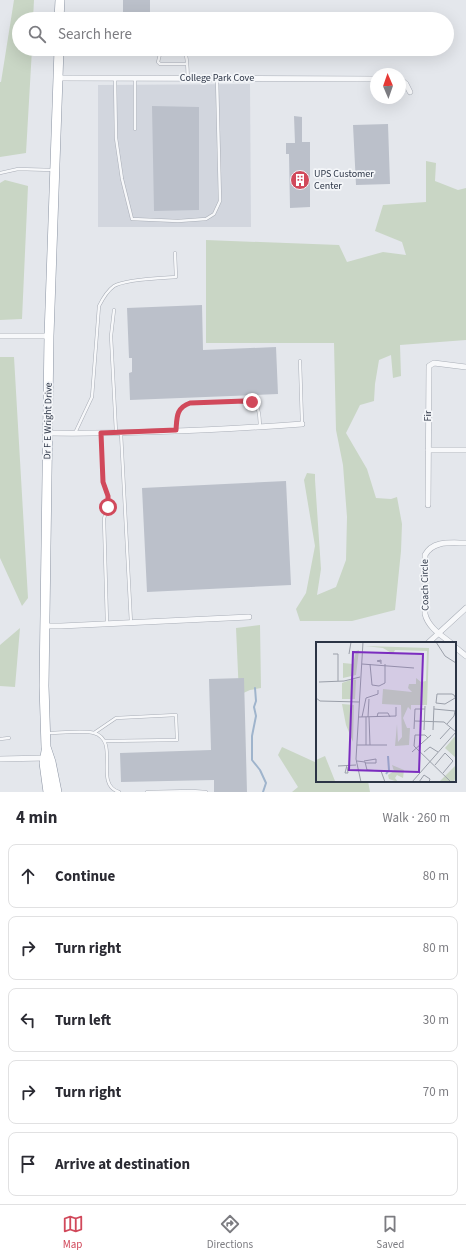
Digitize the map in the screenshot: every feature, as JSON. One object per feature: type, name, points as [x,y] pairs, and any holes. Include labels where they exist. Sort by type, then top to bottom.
[{"type":"highway","points":[[59,12],[60,0]]},
{"type":"highway","name":"Dr F E Wright Drive","points":[[57,792],[46,747],[44,686],[49,336],[59,56]]},
{"type":"highway","points":[[46,747],[44,763],[48,792]]},
{"type":"street","name":"College Park Cove","points":[[58,78],[370,79]]},
{"type":"street","points":[[406,84],[410,92]]},
{"type":"street","points":[[0,336],[49,336]]},
{"type":"street","name":"Fir","points":[[428,505],[429,366],[434,363],[466,367]]},
{"type":"street","points":[[47,433],[101,433],[302,424]]},
{"type":"street","points":[[428,450],[466,450]]},
{"type":"street","name":"Coach Circle","points":[[450,642],[429,624],[425,614],[425,554],[436,544],[466,543]]},
{"type":"street","points":[[429,642],[466,608]]},
{"type":"street","points":[[45,626],[249,617]]},
{"type":"street","points":[[456,648],[466,656]]},
{"type":"street","points":[[0,759],[45,758]]},
{"type":"lane","points":[[159,56],[158,62],[160,64],[187,64]]},
{"type":"lane","points":[[186,56],[188,78]]},
{"type":"lane","points":[[115,78],[116,138],[122,179],[132,219],[178,221],[206,219],[214,214],[220,200],[217,78]]},
{"type":"lane","points":[[135,78],[135,129]]},
{"type":"lane","points":[[0,173],[18,169],[54,170]]},
{"type":"lane","points":[[75,433],[92,397],[99,306],[104,297],[115,286],[137,280],[176,277],[175,253]]},
{"type":"lane","points":[[114,310],[111,336],[131,623]]},
{"type":"lane","points":[[300,360],[302,424]]},
{"type":"lane","points":[[176,430],[178,414],[182,406],[190,403],[237,401],[252,402],[256,405],[259,411],[260,427]]},
{"type":"lane","points":[[101,433],[103,482],[108,496],[108,507],[104,519],[107,624]]},
{"type":"lane","points":[[94,733],[116,718],[176,715],[177,740],[105,741]]},
{"type":"lane","points":[[45,733],[94,733],[102,737],[105,741],[107,754],[107,777],[114,789],[120,792]]},
{"type":"lane","points":[[0,738],[9,738]]},
{"type":"lane","points":[[147,792],[206,792]]},
{"type":"shaded area","points":[[250,84],[251,227],[98,227],[98,85]]},
{"type":"green space","points":[[14,0],[34,0],[33,12],[12,12]]},
{"type":"green space","points":[[12,13],[12,56],[32,56],[26,153],[0,157],[1,82]]},
{"type":"green space","points":[[426,161],[436,163],[435,181],[458,190],[466,188],[466,340],[400,345],[401,376],[393,378],[391,355],[379,360],[374,401],[360,405],[346,433],[367,469],[376,498],[391,499],[397,497],[402,524],[395,610],[352,621],[300,621],[296,609],[306,593],[315,546],[304,480],[307,473],[315,474],[321,569],[317,595],[336,587],[346,560],[347,517],[343,465],[336,430],[334,343],[206,343],[206,240],[339,245],[347,262],[383,252],[406,255],[402,242],[375,231],[383,205],[426,202]]},
{"type":"green space","points":[[5,180],[28,186],[22,319],[0,320],[0,183]]},
{"type":"green space","points":[[0,357],[14,357],[28,598],[22,606],[0,558]]},
{"type":"green space","points":[[260,625],[261,688],[250,690],[239,695],[236,628]]},
{"type":"green space","points":[[20,628],[15,687],[0,686],[0,645]]},
{"type":"green space","points":[[282,747],[316,763],[316,782],[368,782],[370,792],[292,792],[298,787],[278,755]]},
{"type":"building","points":[[123,0],[150,0],[150,12],[123,12]]},
{"type":"building","points":[[152,106],[199,107],[199,210],[154,211]]},
{"type":"building","name":"UPS Customer Center","points":[[294,116],[302,117],[302,142],[310,142],[310,207],[290,208],[289,154],[286,154],[286,143],[295,143]]},
{"type":"building","points":[[388,124],[390,184],[356,185],[353,125]]},
{"type":"building","points":[[202,305],[203,350],[276,347],[278,394],[130,400],[129,373],[132,372],[132,358],[129,358],[127,308]]},
{"type":"building","points":[[286,481],[291,585],[147,592],[142,488]]},
{"type":"building","points":[[244,678],[247,792],[214,792],[214,780],[121,782],[120,753],[211,750],[209,679]]},
{"type":"waterway","points":[[255,688],[256,701],[254,707],[256,716],[252,736],[252,760],[260,770],[266,783],[263,792]]},
{"type":"place","name":"UPS Customer Center","points":[[300,180]]},
{"type":"route","points":[[108,507],[108,496],[103,482],[101,433],[176,430],[178,414],[182,406],[190,403],[252,402]]}]
